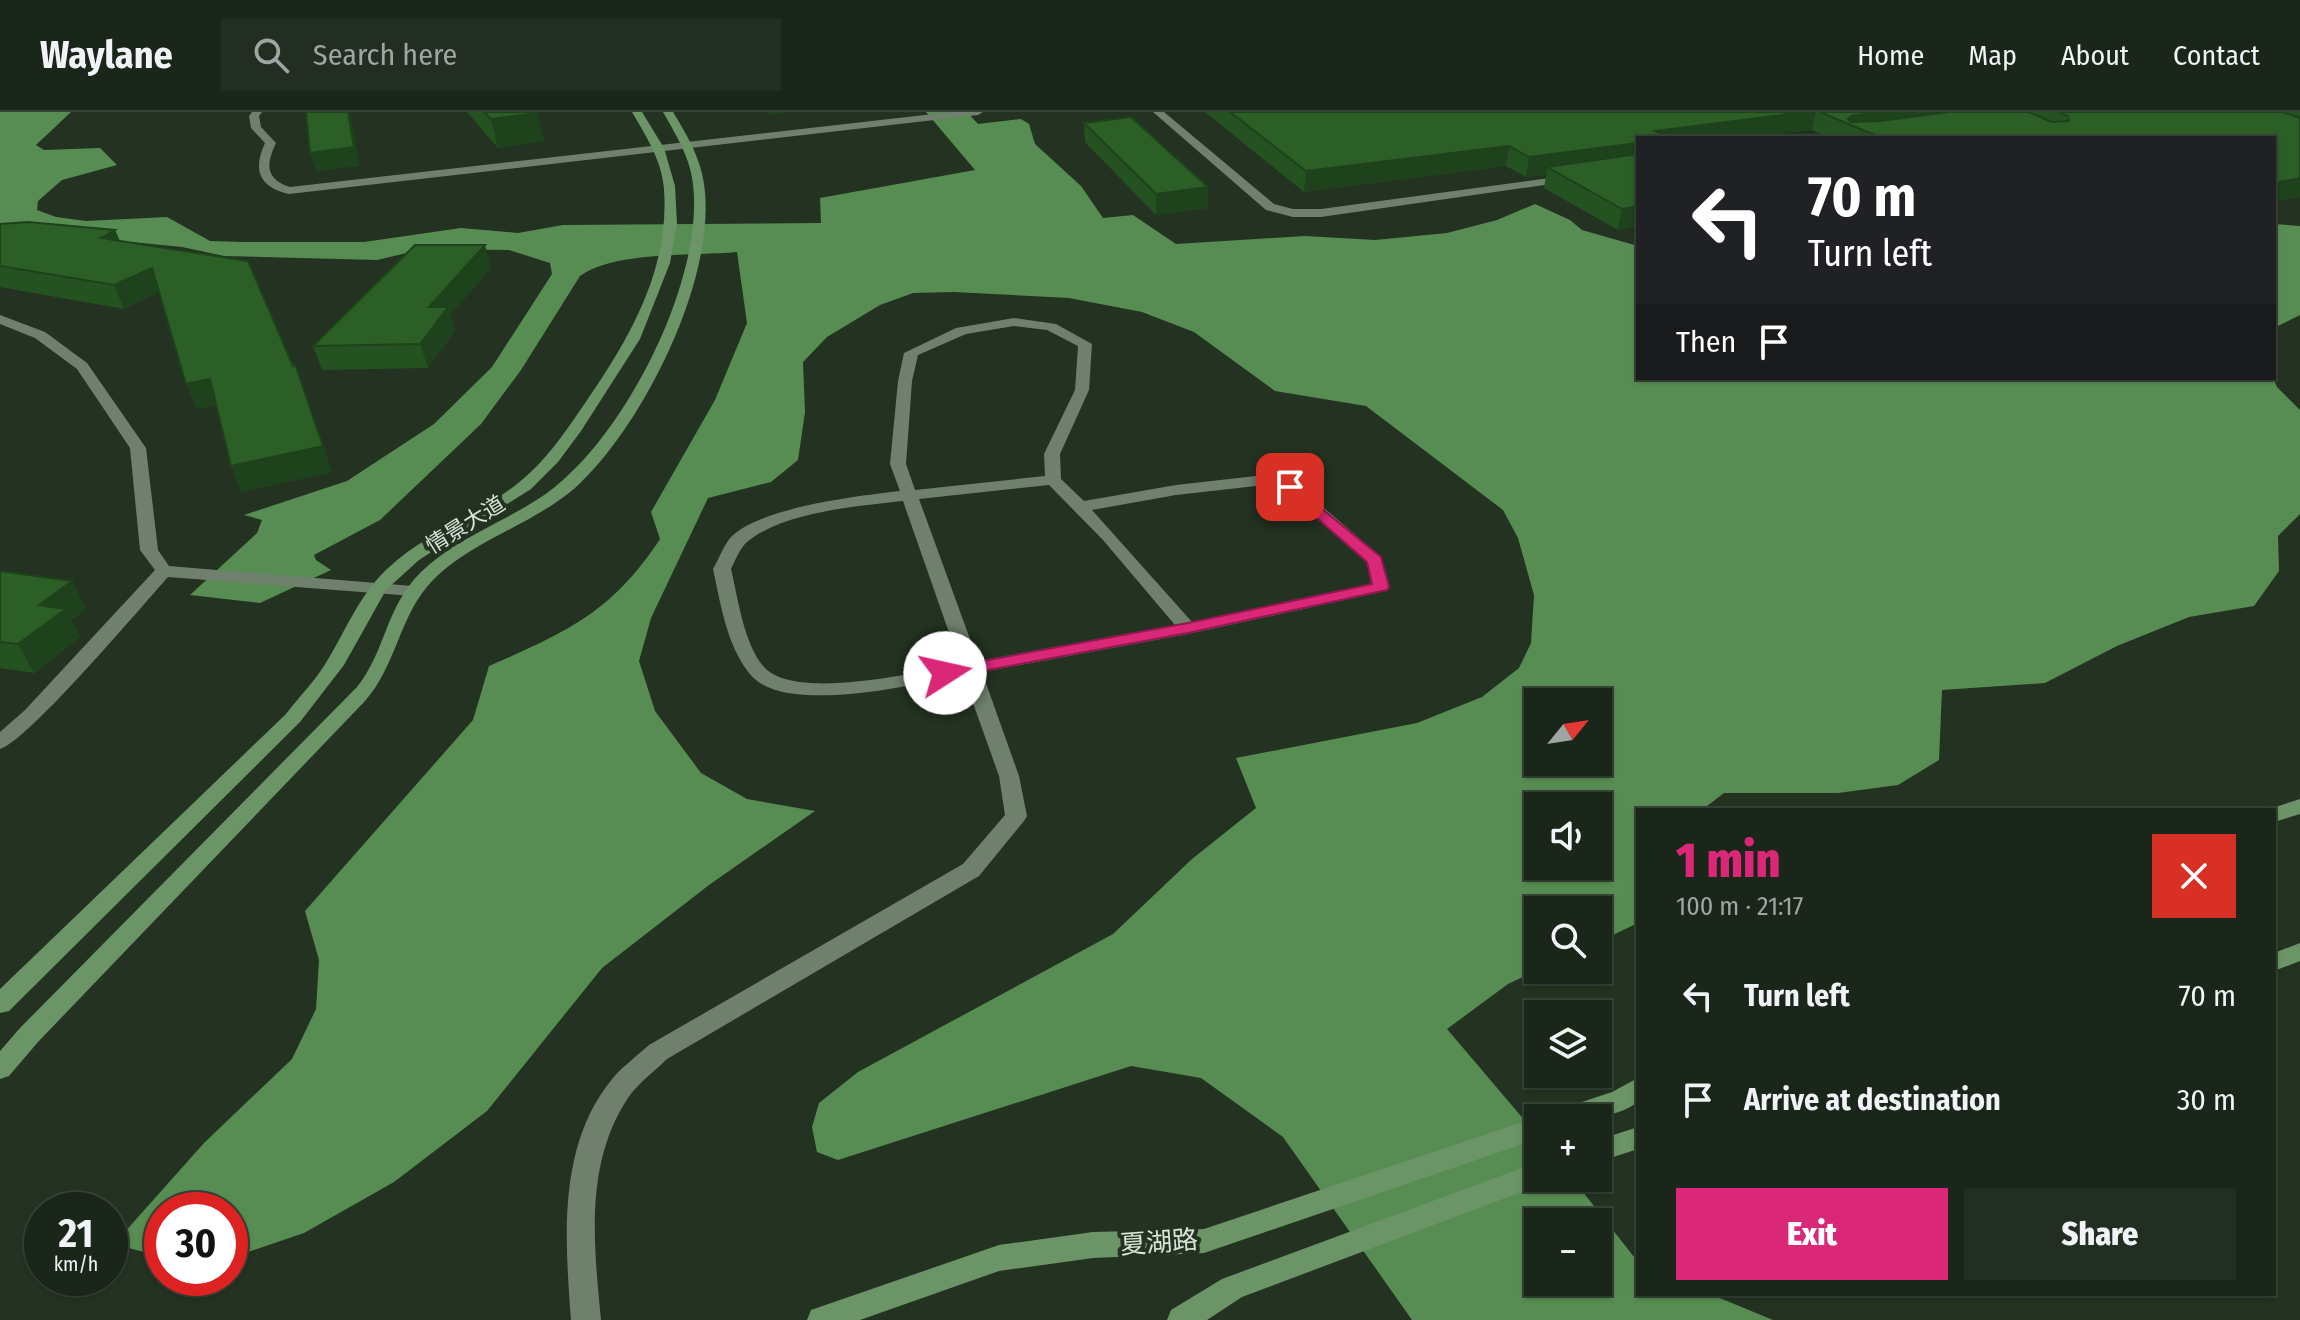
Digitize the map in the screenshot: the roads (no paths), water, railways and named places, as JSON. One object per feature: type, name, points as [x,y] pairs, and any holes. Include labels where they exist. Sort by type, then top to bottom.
[{"type":"street","points":[[257,112],[254,116],[256,128],[271,143],[262,159],[264,175],[273,187],[289,191],[978,112]]},
{"type":"street","name":"情景大道","points":[[0,1004],[293,718],[331,669],[378,588],[409,559],[523,488],[546,467],[613,375],[643,324],[665,263],[671,213],[662,149],[637,112]]},
{"type":"street","name":"情景大道","points":[[0,1069],[29,1035],[338,719],[375,676],[413,591],[441,564],[531,512],[568,485],[618,425],[678,319],[695,263],[702,211],[688,146],[668,112]]},
{"type":"street","points":[[1158,112],[1270,207],[1293,213],[1321,213],[1593,175]]},
{"type":"street","points":[[0,319],[40,335],[82,366],[138,448],[149,550],[164,571]]},
{"type":"street","points":[[586,1320],[578,1225],[590,1147],[619,1089],[658,1052],[971,870],[1016,816],[1009,776],[898,464],[905,381],[911,353],[952,332],[1001,322],[1050,327],[1085,344],[1082,390],[1052,454],[1053,480],[1109,536],[1188,628]]},
{"type":"street","points":[[1053,480],[856,501],[774,520],[738,540],[722,569],[737,634],[758,672],[789,689],[867,687],[1188,628],[1381,587],[1375,561],[1290,487],[1256,481],[1176,490],[1081,507]]},
{"type":"street","points":[[164,571],[413,591]]},
{"type":"street","points":[[0,743],[32,714],[164,571]]},
{"type":"street","points":[[2276,814],[2300,806]]},
{"type":"street","points":[[2276,961],[2300,952]]},
{"type":"street","points":[[1609,1104],[1636,1089]]},
{"type":"street","name":"夏湖路","points":[[822,1320],[999,1258],[1093,1245],[1204,1241],[1524,1133]]},
{"type":"street","points":[[1612,1146],[1636,1139]]},
{"type":"street","points":[[1182,1320],[1232,1288],[1524,1179]]}]
